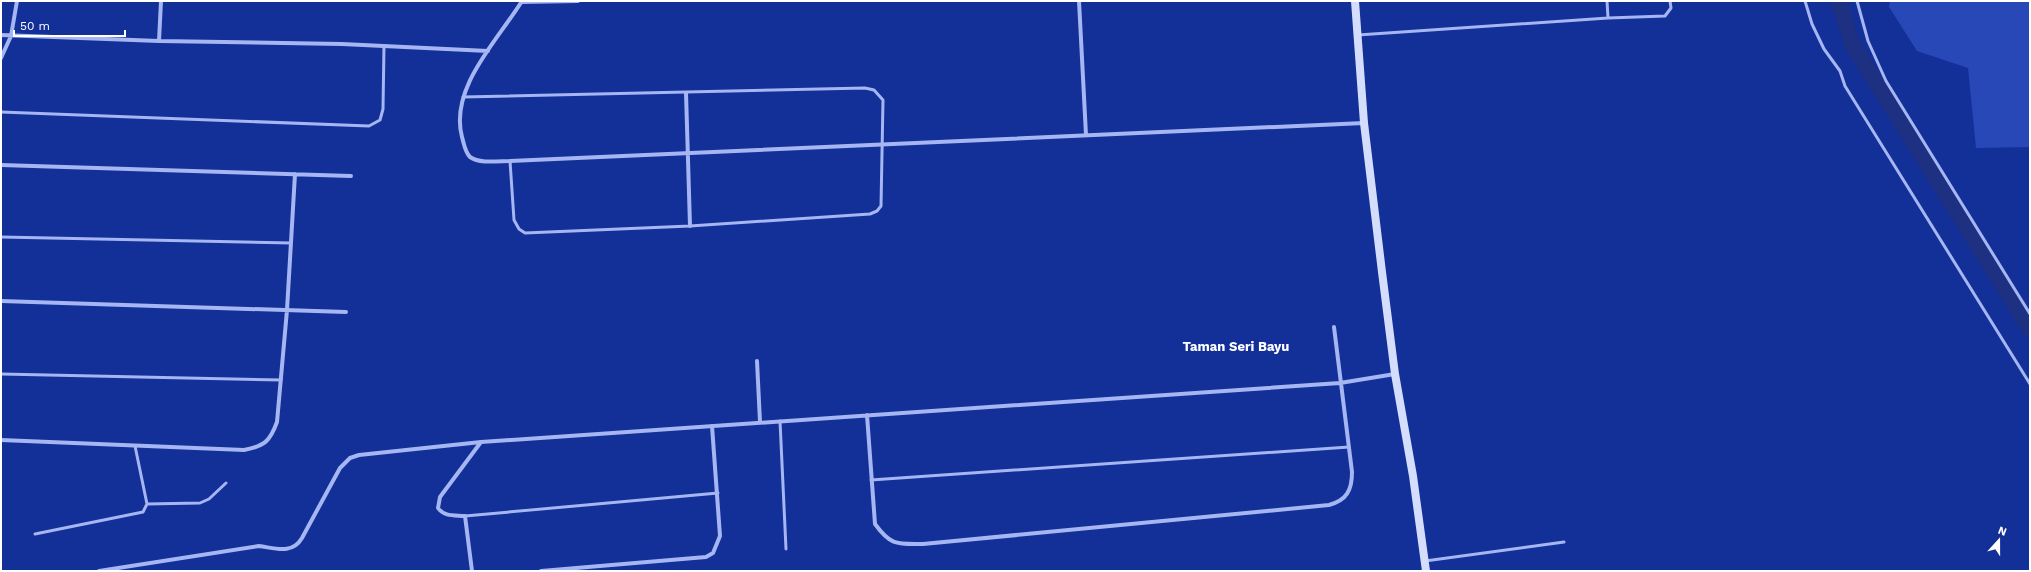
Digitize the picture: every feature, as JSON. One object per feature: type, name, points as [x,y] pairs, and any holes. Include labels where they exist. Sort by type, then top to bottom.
[{"type":"street","points":[[1,58],[11,36],[18,1]]},
{"type":"street","points":[[159,41],[161,1]]},
{"type":"street","points":[[578,1],[522,2],[488,51],[462,97],[459,112],[460,132],[465,150],[470,157],[484,161],[510,161],[1364,122]]},
{"type":"street","points":[[1079,1],[1086,135]]},
{"type":"street","points":[[1355,1],[1356,35],[1364,122],[1395,374],[1413,476],[1426,571]]},
{"type":"street","points":[[1,35],[159,41],[384,46],[488,51]]},
{"type":"street","points":[[686,93],[686,153],[690,226]]},
{"type":"street","points":[[1,165],[351,176]]},
{"type":"street","points":[[1,440],[244,450],[266,443],[277,422],[287,310],[295,174]]},
{"type":"street","points":[[1,301],[346,312]]},
{"type":"street","points":[[867,415],[875,524],[885,538],[899,544],[923,544],[1330,505],[1340,502],[1348,494],[1352,483],[1334,327]]},
{"type":"street","points":[[757,361],[760,422]]},
{"type":"street","points":[[99,571],[259,546],[284,550],[293,548],[299,544],[340,468],[350,458],[359,455],[481,442],[1340,383],[1395,374]]},
{"type":"street","points":[[541,571],[706,557],[713,553],[720,536],[712,426]]},
{"type":"street","points":[[472,571],[465,516],[447,515],[440,511],[438,508],[438,502],[481,442]]},
{"type":"lane","points":[[1607,1],[1608,18]]},
{"type":"lane","points":[[1356,35],[1608,18],[1665,16],[1671,8],[1670,1]]},
{"type":"lane","points":[[1805,1],[1814,30],[1824,49],[1840,70],[1845,86],[2030,384]]},
{"type":"lane","points":[[1857,1],[1868,41],[1886,81],[2030,314]]},
{"type":"lane","points":[[1,112],[369,126],[380,120],[383,109],[384,46]]},
{"type":"lane","points":[[462,97],[865,88],[874,90],[883,100],[881,206],[870,214],[690,226],[525,232],[518,229],[514,220],[510,161]]},
{"type":"lane","points":[[1,237],[291,243]]},
{"type":"lane","points":[[1,374],[281,380]]},
{"type":"lane","points":[[780,421],[786,549]]},
{"type":"lane","points":[[35,534],[143,512],[147,504],[135,446]]},
{"type":"lane","points":[[871,480],[1349,447]]},
{"type":"lane","points":[[147,504],[200,503],[209,499],[226,483]]},
{"type":"lane","points":[[465,516],[718,493]]},
{"type":"lane","points":[[1425,561],[1564,542]]},
{"type":"shaded area","points":[[1890,1],[2030,1],[2030,147],[1976,148],[1968,68],[1917,51],[1889,7]]},
{"type":"waterway","points":[[1839,1],[1852,44],[2030,329]]},
{"type":"district","name":"Taman Seri Bayu","points":[[1236,346]]}]
